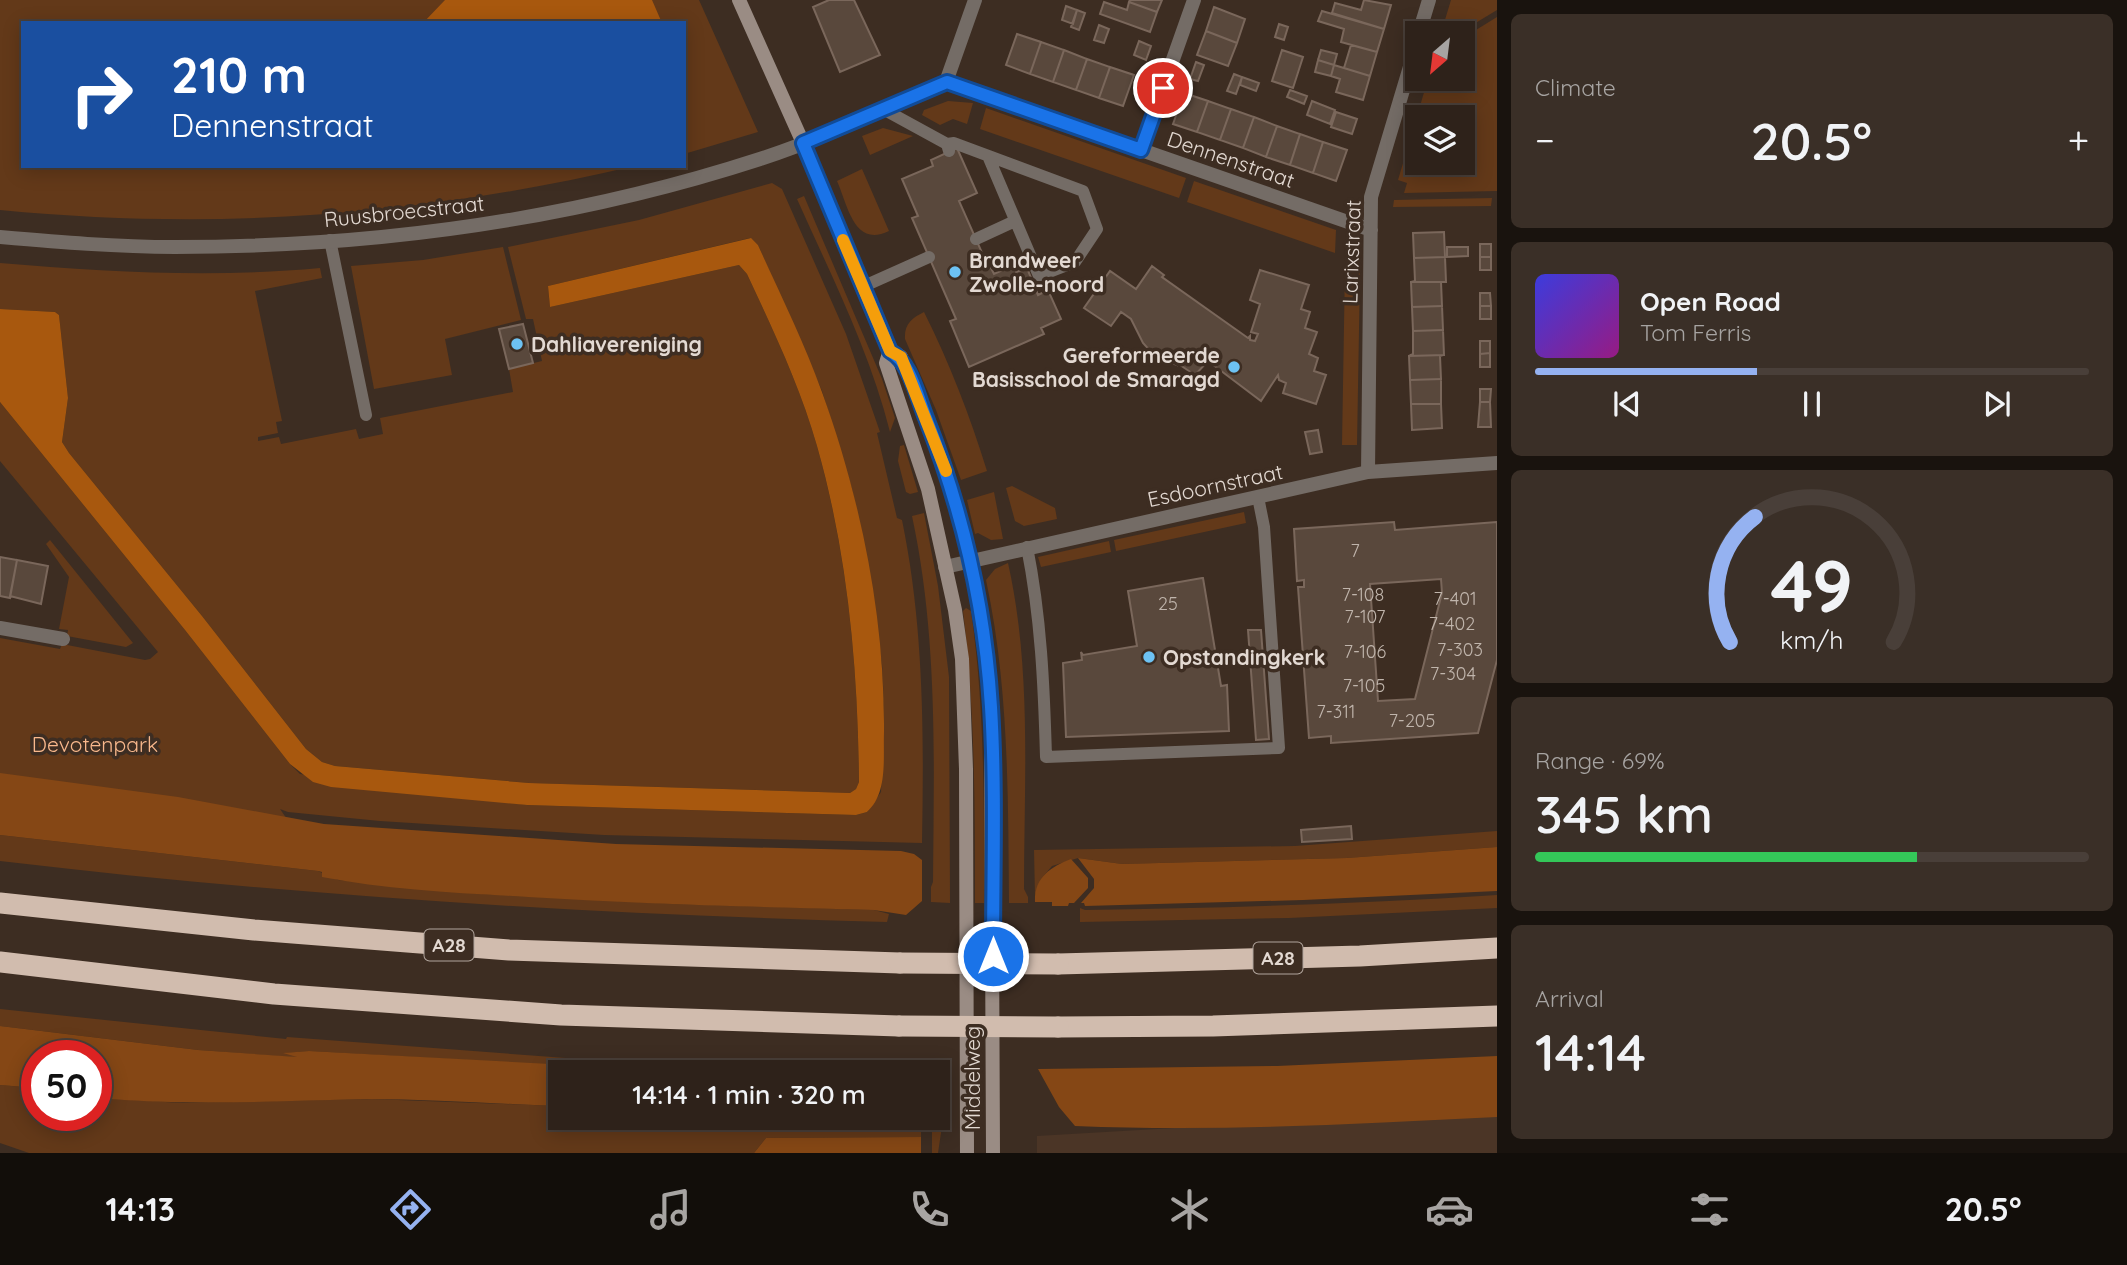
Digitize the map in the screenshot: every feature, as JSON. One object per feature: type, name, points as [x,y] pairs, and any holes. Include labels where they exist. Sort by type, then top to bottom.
[{"type":"highway","name":"A28","points":[[0,903],[254,930],[509,950],[900,963],[1058,964],[1360,956],[1497,948]]},
{"type":"highway","points":[[0,962],[274,994],[547,1014],[899,1027],[1213,1026],[1497,1016]]},
{"type":"main road","name":"Middelweg","points":[[739,0],[803,143],[890,351],[901,357],[942,458],[969,561],[986,659],[991,707],[993,1153]]},
{"type":"main road","name":"Middelweg","points":[[890,351],[886,363],[924,476],[955,610],[965,708],[967,1153]]},
{"type":"street","points":[[803,143],[947,82],[975,0]]},
{"type":"street","points":[[1141,150],[1194,0]]},
{"type":"street","points":[[1423,21],[1429,0]]},
{"type":"street","name":"Dennenstraat","points":[[947,82],[1371,230]]},
{"type":"street","name":"Larixstraat","points":[[1368,472],[1371,197],[1405,83]]},
{"type":"street","name":"Ruusbroecstraat","points":[[0,237],[173,247],[330,240],[471,226],[601,202],[704,177],[803,143]]},
{"type":"street","name":"Esdoornstraat","points":[[945,567],[1368,472],[1497,463]]},
{"type":"street","points":[[0,628],[63,639]]},
{"type":"lane","points":[[883,109],[948,148],[954,143],[1083,191],[1097,229],[1075,262],[1039,276],[988,156]]},
{"type":"lane","points":[[976,239],[1015,221]]},
{"type":"lane","points":[[330,240],[366,415]]},
{"type":"lane","points":[[862,287],[929,257]]},
{"type":"lane","points":[[1027,547],[1034,578],[1043,667],[1046,757],[1279,748],[1264,527],[1258,497]]},
{"type":"shaded area","points":[[445,0],[652,0],[661,21],[425,21]]},
{"type":"shaded area","points":[[751,238],[758,245],[800,336],[822,392],[848,475],[868,559],[880,646],[884,764],[881,785],[874,804],[867,812],[856,815],[527,805],[331,787],[313,782],[290,764],[0,402],[0,309],[55,312],[59,315],[68,398],[62,442],[306,749],[322,762],[335,766],[529,783],[850,793],[856,789],[859,782],[853,655],[844,570],[828,487],[803,402],[747,274],[739,265],[550,307],[548,286]]},
{"type":"shaded area","points":[[0,773],[178,797],[324,824],[616,844],[901,851],[914,854],[922,860],[922,901],[906,915],[874,910],[657,903],[450,892],[347,881],[322,877],[322,872],[318,871],[0,835]]},
{"type":"shaded area","points":[[1497,847],[1497,891],[1303,900],[1085,906],[1081,903],[1094,888],[1094,879],[1078,858],[1122,864],[1347,858]]},
{"type":"shaded area","points":[[1071,859],[1088,878],[1088,888],[1068,906],[1035,902],[1037,886],[1045,874]]},
{"type":"shaded area","points":[[0,1026],[198,1050],[297,1057],[283,1053],[309,1051],[548,1064],[548,1106],[392,1099],[164,1102],[112,1099],[112,1040],[21,1040],[21,1087],[0,1085]]},
{"type":"shaded area","points":[[1497,1056],[1497,1117],[1286,1126],[1075,1126],[1059,1107],[1038,1069],[1277,1066]]},
{"type":"shaded area","points":[[1497,1109],[1497,1153],[1037,1153],[1037,1136]]},
{"type":"shaded area","points":[[921,1137],[921,1153],[754,1153],[766,1138]]},
{"type":"green space","points":[[0,0],[699,0],[758,132],[686,153],[686,21],[21,21],[21,168],[625,168],[476,197],[319,215],[161,219],[0,210]]},
{"type":"green space","points":[[1451,0],[1497,0],[1497,10],[1475,23],[1475,21],[1445,21]]},
{"type":"green space","points":[[1497,17],[1497,191],[1404,193],[1407,183],[1398,180],[1405,156],[1405,175],[1475,175],[1475,105],[1420,105],[1424,91],[1475,91],[1475,31]]},
{"type":"green space","points":[[948,101],[973,103],[967,124],[953,119],[940,125],[922,115],[924,110]]},
{"type":"green space","points":[[986,108],[1186,178],[1179,198],[980,129]]},
{"type":"green space","points":[[883,128],[913,136],[870,155],[862,136]]},
{"type":"green space","points":[[862,169],[889,231],[877,235],[868,234],[854,222],[837,181]]},
{"type":"green space","points":[[1194,181],[1336,230],[1335,253],[1187,202]]},
{"type":"green space","name":"Devotenpark","points":[[772,183],[782,189],[846,334],[880,432],[877,433],[897,518],[902,520],[919,640],[923,762],[922,843],[604,835],[380,821],[280,809],[317,863],[0,826],[0,638],[60,649],[62,644],[145,660],[158,652],[0,461],[0,402],[300,774],[527,805],[856,815],[867,812],[881,792],[884,706],[882,664],[865,549],[852,489],[822,391],[758,245],[750,238],[548,286],[550,307],[739,265],[747,274],[803,402],[828,487],[844,571],[853,655],[859,782],[856,789],[850,793],[529,783],[335,766],[322,762],[306,749],[62,442],[68,398],[59,315],[55,312],[0,309],[0,263],[160,273],[240,273],[320,268],[322,278],[255,291],[282,421],[276,422],[278,433],[258,437],[258,441],[279,437],[281,444],[356,429],[359,439],[383,434],[380,418],[513,392],[509,369],[542,361],[533,319],[526,319],[508,247],[639,220]]},
{"type":"green space","points":[[804,196],[882,379],[895,418],[890,432],[861,343],[797,199]]},
{"type":"green space","points":[[1492,198],[1491,206],[1393,207],[1394,200]]},
{"type":"green space","points":[[503,247],[521,320],[445,339],[452,375],[374,389],[351,266],[423,260]]},
{"type":"green space","points":[[1345,266],[1360,272],[1357,445],[1342,445]]},
{"type":"green space","points":[[924,312],[959,390],[987,471],[961,480],[936,410],[905,339],[910,322]]},
{"type":"green space","points":[[904,445],[918,492],[910,494],[906,492],[898,461],[900,446]]},
{"type":"green space","points":[[1012,486],[1055,508],[1057,519],[1024,526],[1015,521],[1006,488]]},
{"type":"green space","points":[[994,492],[1003,539],[991,540],[975,534],[967,500]]},
{"type":"green space","points":[[1244,512],[1246,523],[1116,551],[1114,540]]},
{"type":"green space","points":[[924,513],[938,586],[949,677],[950,903],[931,902],[933,698],[926,607],[912,516]]},
{"type":"green space","points":[[50,540],[133,643],[126,647],[67,636],[68,630],[59,629],[69,577],[46,544]]},
{"type":"green space","points":[[1109,541],[1111,552],[1041,567],[1038,557]]},
{"type":"green space","points":[[1008,563],[1016,603],[1024,685],[1024,889],[1028,903],[1009,903],[1003,701],[994,620],[986,580],[995,569]]},
{"type":"green space","points":[[966,608],[971,611],[976,647],[981,720],[984,903],[975,903],[972,720],[963,611]]},
{"type":"green space","points":[[1497,831],[1497,847],[1347,858],[1122,864],[1078,858],[1052,866],[1041,879],[1035,896],[1034,850],[1295,846]]},
{"type":"green space","points":[[0,835],[318,871],[338,880],[482,894],[675,904],[874,910],[889,914],[887,922],[665,914],[332,894],[0,861]]},
{"type":"green space","points":[[1497,895],[1497,908],[1289,918],[1080,922],[1080,908],[1239,907]]},
{"type":"green space","points":[[0,1009],[286,1039],[631,1060],[548,1060],[548,1065],[309,1051],[286,1053],[305,1058],[198,1050],[0,1026]]},
{"type":"green space","points":[[0,1085],[21,1087],[21,1131],[112,1131],[112,1099],[183,1103],[372,1099],[548,1106],[548,1130],[921,1130],[921,1137],[766,1138],[754,1153],[29,1153],[0,1143]]},
{"type":"green space","points":[[932,1130],[941,1130],[938,1153],[932,1153]]},
{"type":"building","points":[[829,0],[854,0],[880,55],[840,72],[813,7]]},
{"type":"building","points":[[1162,0],[1157,12],[1129,2]]},
{"type":"building","points":[[1364,0],[1391,5],[1384,29],[1332,13],[1335,3],[1361,10]]},
{"type":"building","points":[[1104,2],[1127,10],[1129,2],[1157,12],[1150,32],[1100,14]]},
{"type":"building","points":[[1066,6],[1077,10],[1073,24],[1062,20]]},
{"type":"building","points":[[1214,7],[1245,19],[1237,43],[1206,31]]},
{"type":"building","points":[[1077,10],[1085,13],[1079,30],[1071,27]]},
{"type":"building","points":[[1322,11],[1384,29],[1377,52],[1341,42],[1344,29],[1318,21]]},
{"type":"building","points":[[1279,24],[1288,27],[1284,40],[1275,37]]},
{"type":"building","points":[[1099,25],[1109,29],[1104,43],[1094,40]]},
{"type":"building","points":[[1206,31],[1237,43],[1228,66],[1197,55]]},
{"type":"building","points":[[1017,34],[1041,42],[1030,74],[1006,65]]},
{"type":"building","points":[[1139,41],[1151,46],[1146,60],[1134,55]]},
{"type":"building","points":[[1041,42],[1064,50],[1053,82],[1030,74]]},
{"type":"building","points":[[1351,45],[1377,52],[1370,76],[1344,68]]},
{"type":"building","points":[[1064,50],[1087,59],[1076,90],[1053,82]]},
{"type":"building","points":[[1282,50],[1303,57],[1293,88],[1272,81]]},
{"type":"building","points":[[1321,50],[1337,54],[1334,65],[1318,60]]},
{"type":"building","points":[[1087,59],[1110,67],[1099,98],[1076,90]]},
{"type":"building","points":[[1318,60],[1334,65],[1331,76],[1315,72]]},
{"type":"building","points":[[1196,62],[1204,65],[1198,81],[1190,79]]},
{"type":"building","points":[[1334,65],[1370,76],[1363,100],[1336,92],[1340,79],[1331,76]]},
{"type":"building","points":[[1110,67],[1134,75],[1123,106],[1099,98]]},
{"type":"building","points":[[1234,74],[1242,77],[1236,94],[1227,91]]},
{"type":"building","points":[[1242,77],[1259,83],[1256,91],[1240,85]]},
{"type":"building","points":[[1290,90],[1307,96],[1304,104],[1287,97]]},
{"type":"building","points":[[1184,93],[1208,101],[1197,132],[1173,124]]},
{"type":"building","points":[[1208,101],[1231,109],[1220,140],[1197,132]]},
{"type":"building","points":[[1312,101],[1335,110],[1330,124],[1307,115]]},
{"type":"building","points":[[1231,109],[1254,117],[1243,148],[1220,140]]},
{"type":"building","points":[[1336,112],[1357,119],[1352,134],[1331,127]]},
{"type":"building","points":[[1254,117],[1277,126],[1266,157],[1243,148]]},
{"type":"building","points":[[1277,126],[1300,134],[1290,165],[1266,157]]},
{"type":"building","points":[[1300,134],[1323,142],[1313,173],[1290,165]]},
{"type":"building","points":[[1323,142],[1347,150],[1336,181],[1313,173]]},
{"type":"building","points":[[957,148],[977,193],[959,201],[987,264],[994,274],[1014,265],[1016,272],[1027,268],[1038,295],[1048,290],[1061,319],[1041,328],[1044,334],[969,367],[950,321],[956,319],[912,218],[918,216],[902,179],[933,166],[931,160]]},
{"type":"building","points":[[1444,232],[1445,257],[1414,258],[1413,233]]},
{"type":"building","points":[[1480,244],[1491,244],[1491,257],[1480,257]]},
{"type":"building","points":[[1447,247],[1468,247],[1468,256],[1447,257]]},
{"type":"building","points":[[1445,257],[1446,282],[1411,282],[1415,281],[1414,258]]},
{"type":"building","points":[[1480,257],[1491,257],[1491,270],[1480,270]]},
{"type":"building","points":[[1152,266],[1164,275],[1162,277],[1255,341],[1258,334],[1251,332],[1260,304],[1250,300],[1260,270],[1309,285],[1301,309],[1310,312],[1305,328],[1317,332],[1309,354],[1318,358],[1314,371],[1326,375],[1316,404],[1283,393],[1286,383],[1279,380],[1278,375],[1261,401],[1208,361],[1195,375],[1177,363],[1152,353],[1143,343],[1131,319],[1121,312],[1111,326],[1084,308],[1110,271],[1136,289]]},
{"type":"building","points":[[1411,282],[1441,282],[1442,306],[1412,307]]},
{"type":"building","points":[[1480,293],[1490,293],[1491,306],[1480,306]]},
{"type":"building","points":[[1442,306],[1443,330],[1413,331],[1412,307]]},
{"type":"building","points":[[1480,306],[1491,306],[1491,319],[1480,319]]},
{"type":"building","points":[[523,324],[533,363],[509,369],[499,329]]},
{"type":"building","points":[[1443,330],[1444,355],[1409,356],[1413,354],[1413,331]]},
{"type":"building","points":[[1480,341],[1490,341],[1490,353],[1480,354]]},
{"type":"building","points":[[1490,353],[1490,367],[1480,367],[1480,354]]},
{"type":"building","points":[[1444,355],[1440,356],[1441,379],[1410,380],[1409,356]]},
{"type":"building","points":[[1441,379],[1441,404],[1411,404],[1410,380]]},
{"type":"building","points":[[1480,389],[1491,389],[1490,402],[1480,402]]},
{"type":"building","points":[[1480,402],[1490,402],[1491,427],[1478,427]]},
{"type":"building","points":[[1411,404],[1441,404],[1442,428],[1412,430]]},
{"type":"building","points":[[1318,430],[1322,452],[1310,454],[1305,432]]},
{"type":"building","points":[[1394,522],[1395,530],[1497,522],[1497,660],[1478,733],[1331,743],[1331,736],[1309,738],[1298,587],[1304,587],[1304,580],[1297,581],[1294,529]],"holes":[[[1441,579],[1442,593],[1415,699],[1378,701],[1370,584]]]},
{"type":"building","points":[[0,557],[17,560],[10,598],[0,596]]},
{"type":"building","points":[[17,560],[48,566],[41,604],[10,596]]},
{"type":"building","name":"Opstandingkerk","points":[[1203,578],[1221,686],[1227,685],[1229,731],[1066,737],[1063,663],[1082,660],[1081,652],[1083,655],[1137,646],[1128,591]]},
{"type":"building","points":[[1248,630],[1261,630],[1269,739],[1256,740]]},
{"type":"building","points":[[1351,826],[1352,839],[1302,842],[1301,830]]},
{"type":"slow traffic","points":[[843,240],[890,351],[901,357],[946,471]]},
{"type":"place","name":"Brandweer Zwolle-noord","points":[[955,272]]},
{"type":"place","name":"Dahliavereniging","points":[[517,344]]},
{"type":"place","name":"Gereformeerde Basisschool de Smaragd","points":[[1234,367]]},
{"type":"place","name":"Opstandingkerk","points":[[1149,657]]},
{"type":"route","points":[[993,956],[991,707],[979,610],[959,517],[942,458],[901,357],[890,351],[803,143],[947,82],[1141,150],[1163,88]]}]
